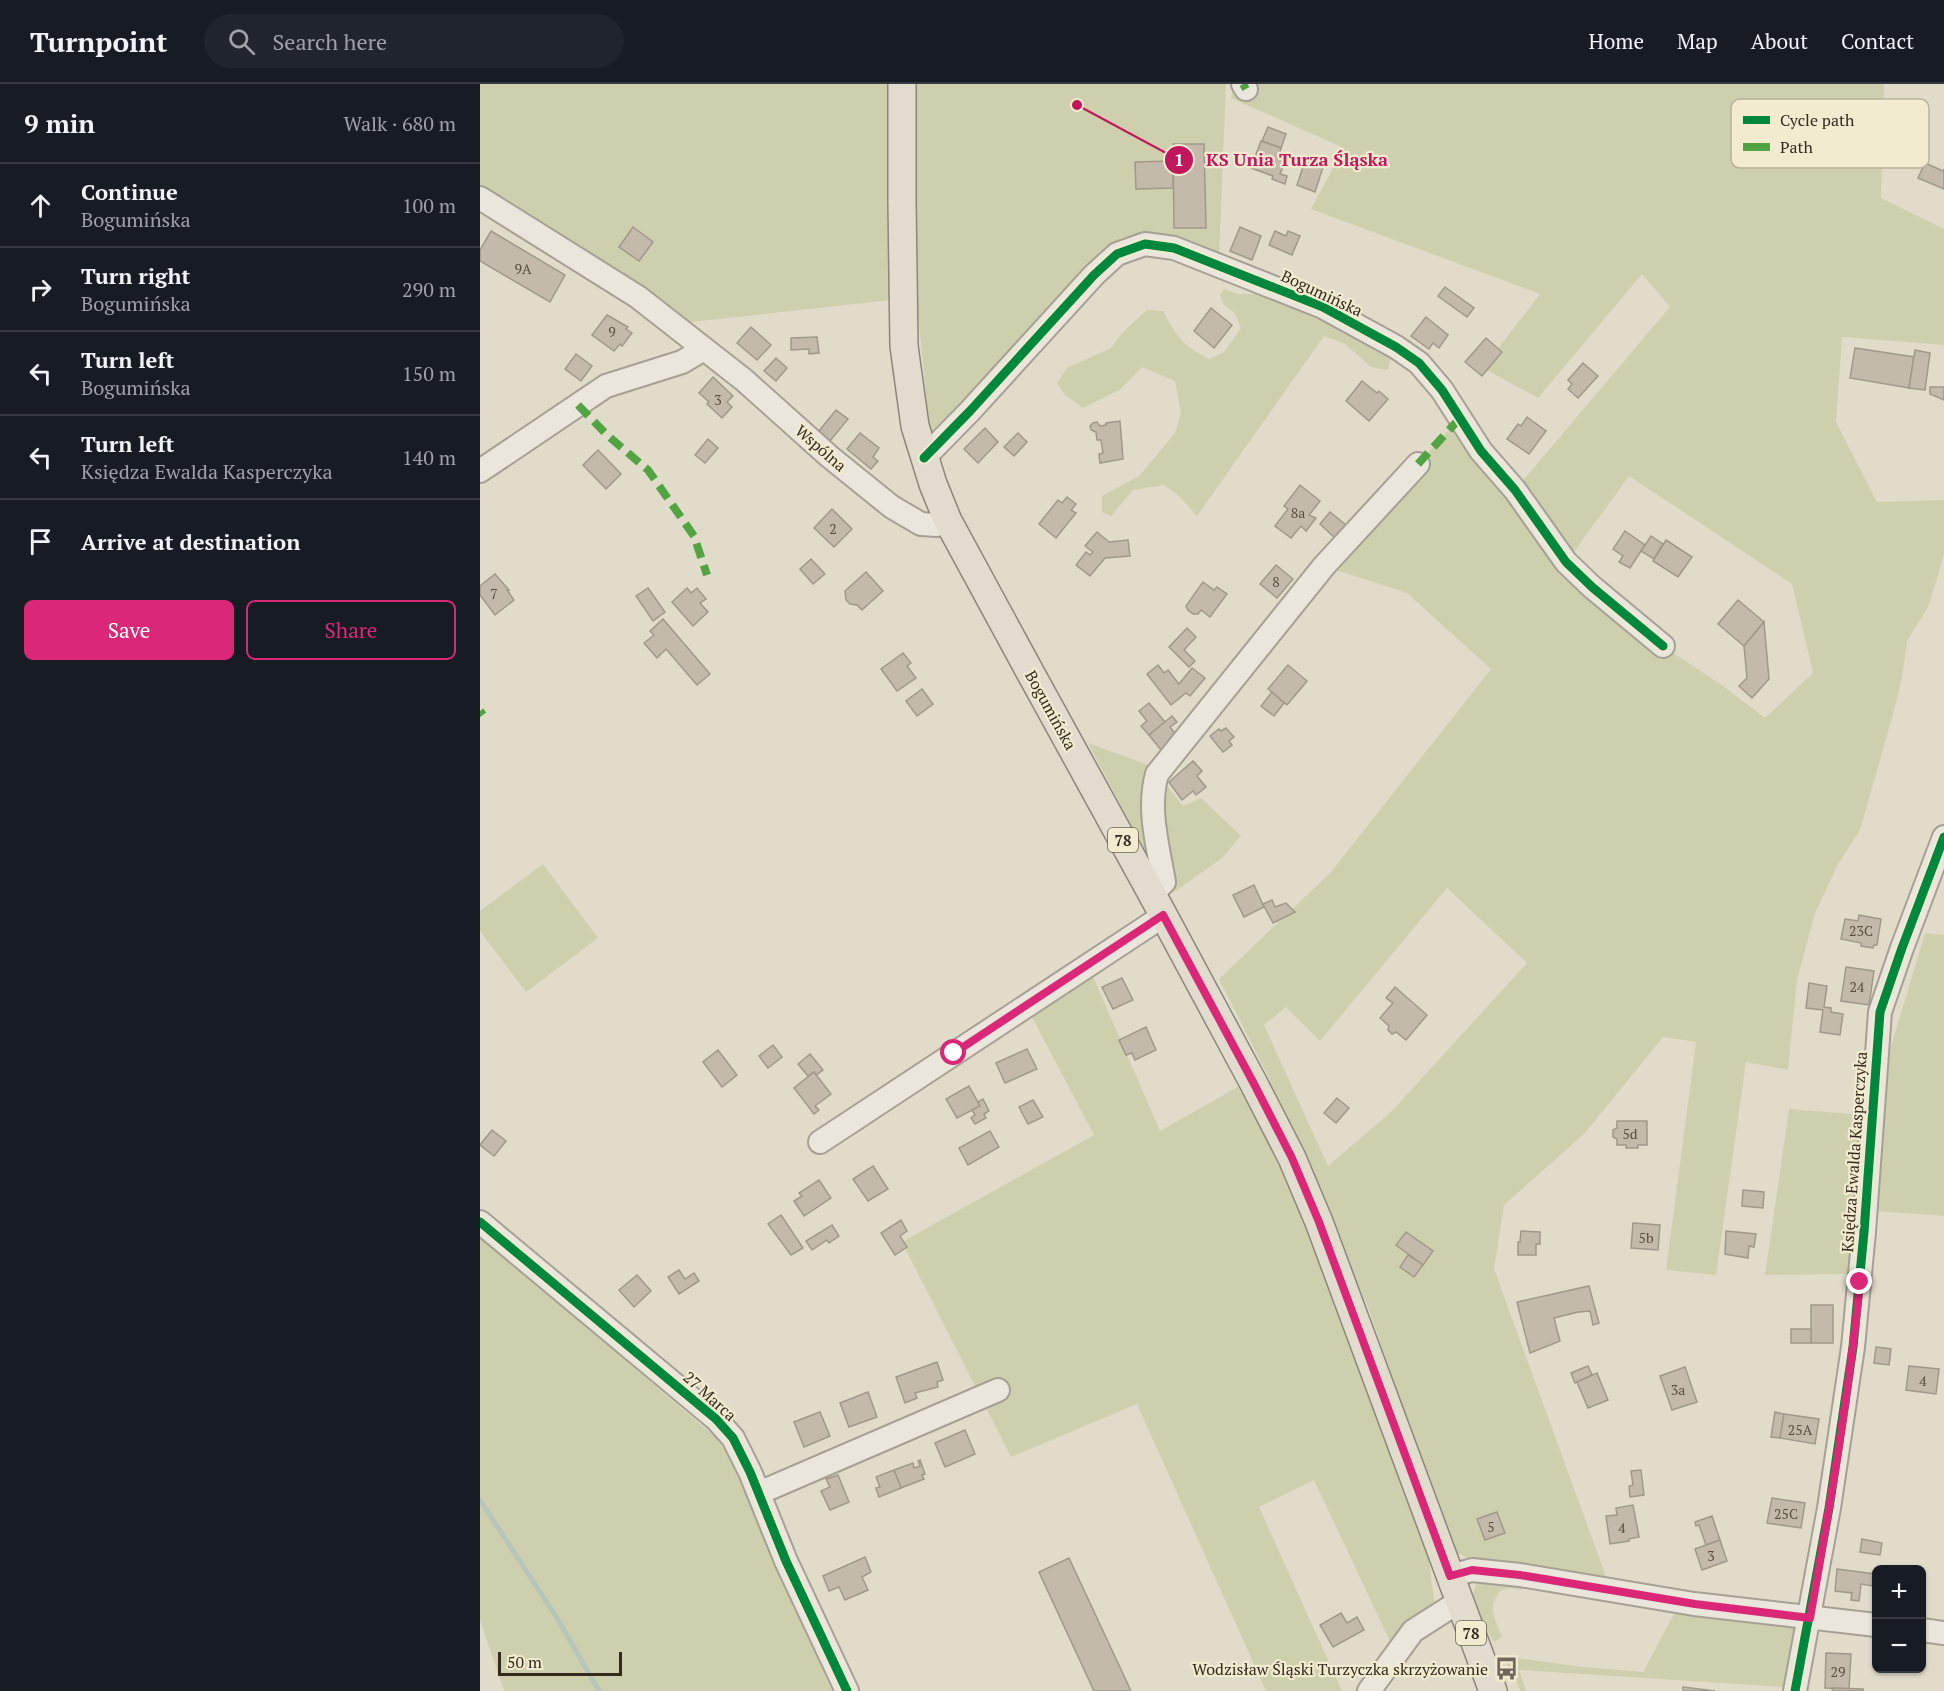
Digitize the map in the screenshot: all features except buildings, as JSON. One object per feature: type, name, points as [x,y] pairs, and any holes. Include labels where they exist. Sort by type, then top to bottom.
[{"type":"main road","name":"Bogumińska","points":[[903,84],[904,346],[915,426],[924,458],[948,521],[1253,1082],[1297,1169],[1323,1233],[1493,1691]]},
{"type":"street","name":"Wspólna","points":[[480,198],[638,297],[744,381],[830,457],[892,507],[921,524],[937,525],[948,521]]},
{"type":"street","name":"Bogumińska","points":[[924,458],[1094,275],[1117,254],[1145,244],[1174,248],[1323,308],[1396,347],[1419,363],[1442,390],[1481,451],[1515,490],[1566,562],[1592,587],[1663,646]]},
{"type":"street","points":[[480,471],[606,386],[682,362],[704,349]]},
{"type":"street","points":[[820,1142],[1157,905],[1164,882],[1153,819],[1153,789],[1157,774],[1324,566],[1418,464]]},
{"type":"street","name":"Księdza Ewalda Kasperczyka","points":[[1795,1691],[1829,1508],[1853,1347],[1880,1012],[1944,837]]},
{"type":"street","name":"27 Marca","points":[[480,1222],[716,1419],[733,1438],[759,1493],[786,1561],[847,1691]]},
{"type":"street","points":[[759,1493],[998,1390]]},
{"type":"street","points":[[1450,1576],[1472,1570],[1520,1575],[1695,1604],[1872,1625]]},
{"type":"street","points":[[1369,1691],[1413,1631],[1460,1601]]},
{"type":"street","points":[[1926,1631],[1944,1633]]},
{"type":"green space","points":[[480,84],[889,84],[891,300],[674,324],[480,187]]},
{"type":"green space","points":[[916,84],[1226,84],[1219,258],[1170,240],[1122,237],[928,444],[928,412],[916,297]]},
{"type":"green space","points":[[1234,84],[1884,84],[1884,99],[1731,99],[1731,168],[1882,168],[1881,198],[1944,229],[1944,345],[1842,337],[1836,422],[1877,502],[1944,500],[1944,554],[1928,607],[1907,641],[1902,678],[1860,830],[1838,864],[1815,913],[1797,980],[1788,1070],[1746,1062],[1716,1275],[1666,1270],[1696,1042],[1663,1037],[1585,1133],[1504,1205],[1494,1269],[1608,1582],[1475,1561],[1452,1551],[1368,1307],[1323,1210],[1267,1074],[1219,979],[1331,872],[1491,669],[1407,593],[1324,566],[1460,418],[1514,491],[1670,307],[1642,274],[1538,398],[1483,368],[1540,294],[1311,209],[1344,148],[1231,98]],"holes":[[[1629,476],[1792,584],[1813,673],[1765,718],[1723,686],[1663,646],[1566,563]],[[1447,888],[1527,963],[1391,1112],[1328,1166],[1264,1025],[1286,1007],[1320,1041]]]},
{"type":"green space","points":[[1224,289],[1238,294],[1260,294],[1306,308],[1392,352],[1388,370],[1371,367],[1345,344],[1324,336],[1197,516],[1179,496],[1164,485],[1133,490],[1111,516],[1102,512],[1102,496],[1139,476],[1175,433],[1181,413],[1175,381],[1142,367],[1121,389],[1083,408],[1065,395],[1057,383],[1067,368],[1111,348],[1123,332],[1147,310],[1163,311],[1182,340],[1201,355],[1210,359],[1224,352],[1241,328],[1234,312],[1223,304],[1220,295]]},
{"type":"green space","points":[[1088,743],[1151,766],[1183,806],[1201,798],[1241,836],[1222,858],[1173,893],[1154,868]]},
{"type":"green space","points":[[543,864],[598,938],[526,992],[480,931],[480,911]]},
{"type":"green space","points":[[1925,933],[1944,935],[1944,1216],[1875,1211],[1890,1050]]},
{"type":"green space","points":[[1088,965],[1160,1131],[1241,1085],[1280,1158],[1306,1223],[1429,1560],[1436,1616],[1396,1654],[1314,1480],[1259,1507],[1342,1691],[1266,1691],[1137,1404],[1011,1457],[902,1242],[1094,1135],[1026,1006]]},
{"type":"green space","points":[[1789,1109],[1865,1115],[1853,1274],[1765,1275]]},
{"type":"green space","points":[[480,1236],[715,1437],[737,1466],[760,1529],[832,1691],[504,1691],[480,1620]]},
{"type":"green space","points":[[1478,1582],[1522,1582],[1522,1590],[1508,1588],[1500,1591],[1496,1597],[1493,1608],[1502,1637],[1494,1642],[1477,1612],[1473,1596]]},
{"type":"green space","points":[[1676,1610],[1777,1623],[1797,1628],[1785,1687],[1519,1670],[1526,1691],[1520,1691],[1515,1677],[1504,1660],[1517,1658],[1643,1672]]},
{"type":"waterway","points":[[480,1500],[557,1618],[599,1691]]},
{"type":"marked path","points":[[1243,84],[1246,89]]},
{"type":"marked path","points":[[578,405],[607,435],[648,470],[694,536],[707,575]]},
{"type":"marked path","points":[[1418,464],[1460,418]]},
{"type":"marked path","points":[[480,711],[483,715]]},
{"type":"cycle path","points":[[924,458],[1094,275],[1117,254],[1145,244],[1174,248],[1323,307],[1396,347],[1419,363],[1442,390],[1481,451],[1515,490],[1566,562],[1592,587],[1663,646]]},
{"type":"cycle path","points":[[1795,1691],[1829,1508],[1853,1347],[1880,1012],[1944,837]]},
{"type":"cycle path","points":[[480,1222],[716,1419],[733,1438],[750,1472],[786,1561],[847,1691]]},
{"type":"place","name":"KS Unia Turza Śląska","points":[[1077,105]]},
{"type":"place","name":"Wodzisław Śląski Turzyczka skrzyżowanie","points":[[1506,1669]]},
{"type":"route","points":[[954,1053],[1163,915],[1292,1158],[1319,1222],[1450,1576],[1472,1570],[1520,1575],[1695,1604],[1810,1618],[1845,1406],[1860,1282]]}]
